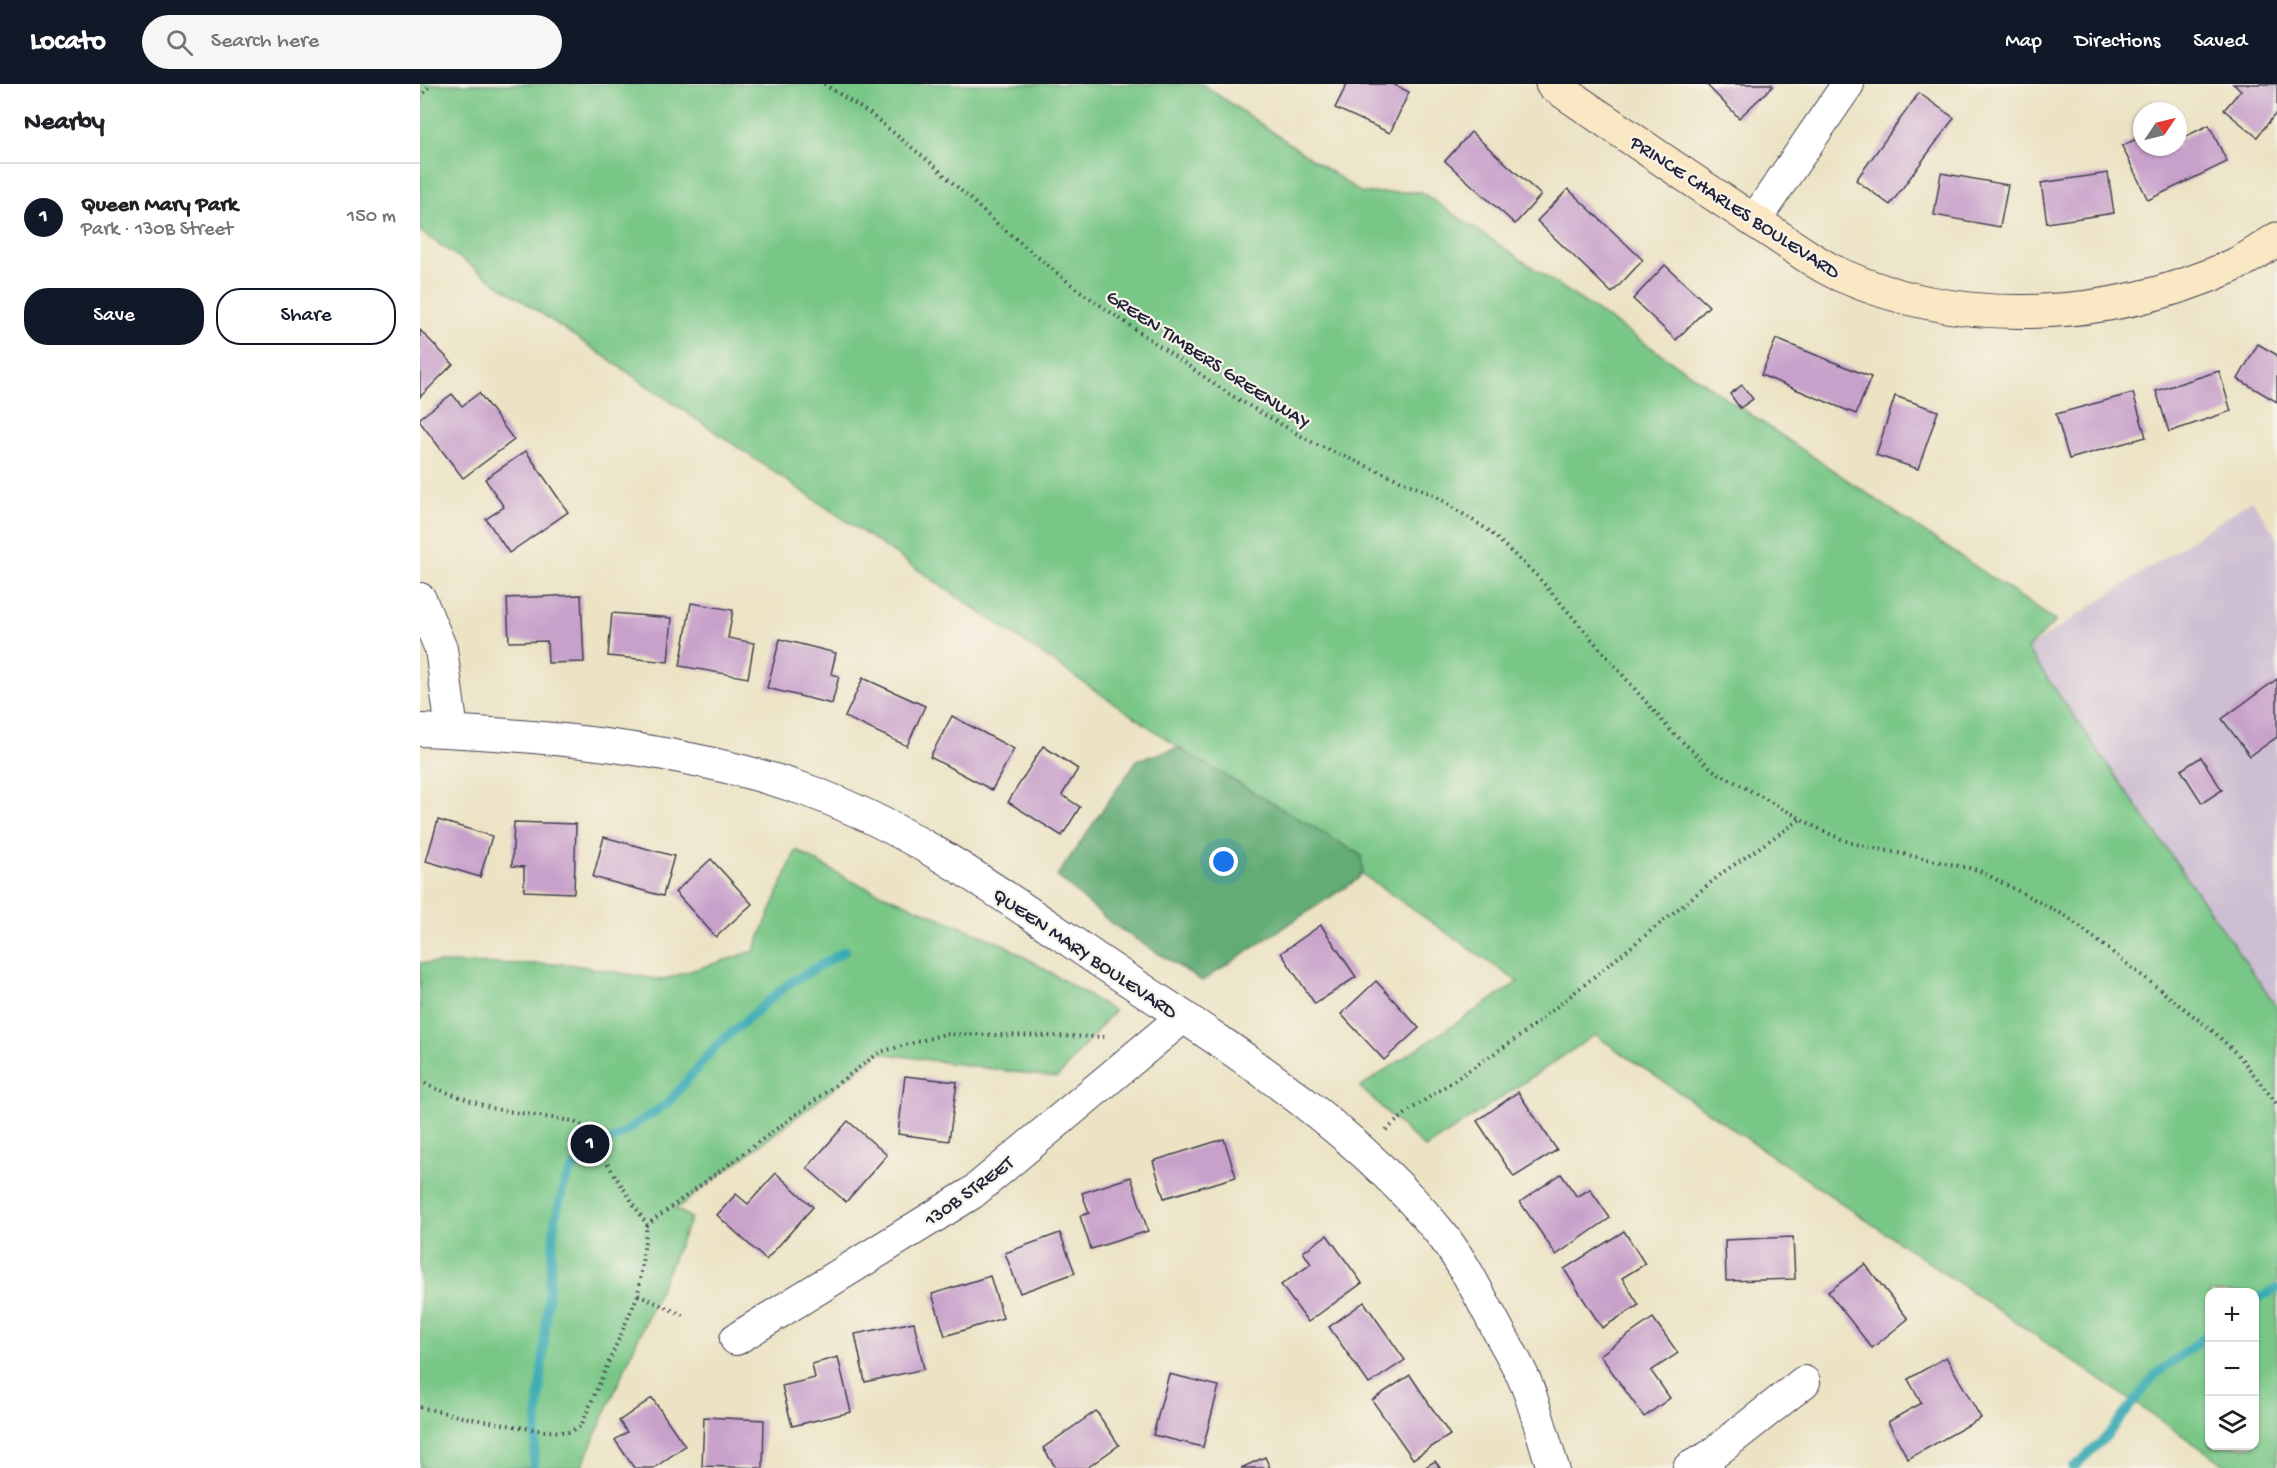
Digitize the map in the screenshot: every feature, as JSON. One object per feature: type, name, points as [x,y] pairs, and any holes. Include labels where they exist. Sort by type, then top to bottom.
[{"type":"street","name":"PRINCE CHARLES BOULEVARD","points":[[1552,84],[1754,221],[1841,276],[1893,294],[1964,309],[2034,312],[2107,304],[2174,289],[2232,267],[2277,239]]},
{"type":"street","points":[[1754,221],[1848,84]]},
{"type":"street","points":[[420,599],[441,650],[452,731]]},
{"type":"street","name":"QUEEN MARY BOULEVARD","points":[[420,730],[607,744],[713,765],[803,789],[905,835],[1183,1017],[1280,1085],[1361,1147],[1444,1238],[1471,1280],[1526,1384],[1553,1468]]},
{"type":"street","name":"130B STREET","points":[[736,1339],[972,1193],[1183,1017]]},
{"type":"street","points":[[1689,1468],[1709,1458],[1804,1382]]},
{"type":"path","points":[[420,98],[431,84]]},
{"type":"path","name":"GREEN TIMBERS GREENWAY","points":[[824,84],[869,113],[914,149],[1074,287],[1229,394],[1315,444],[1432,494],[1488,530],[1538,577],[1671,731],[1713,770],[1801,819]]},
{"type":"path","points":[[1378,1135],[1410,1110],[1523,1034],[1725,871],[1801,819],[1851,843],[1978,870],[2066,916],[2214,1032],[2240,1058],[2277,1104]]},
{"type":"path","points":[[647,1225],[880,1053],[945,1034],[1110,1037]]},
{"type":"path","points":[[420,1080],[429,1086],[494,1109],[572,1121],[583,1126],[612,1167],[647,1225],[638,1295],[581,1426],[568,1432],[543,1431],[420,1407]]},
{"type":"path","points":[[638,1295],[683,1315]]},
{"type":"shaded area","points":[[2252,500],[2277,538],[2277,1007],[2027,649]]},
{"type":"green space","points":[[420,84],[1202,84],[1362,193],[1421,192],[2056,621],[2027,649],[2277,1007],[2277,1468],[2230,1468],[1595,1035],[1425,1148],[1360,1087],[1518,982],[1152,729],[420,231]]},
{"type":"green space","points":[[1178,748],[1361,855],[1363,870],[1358,879],[1202,981],[1112,924],[1057,876],[1137,760]]},
{"type":"green space","points":[[796,850],[851,881],[1005,945],[1114,1011],[1057,1078],[880,1053],[676,1209],[691,1218],[581,1468],[420,1468],[420,963],[569,964],[662,980],[754,951]]},
{"type":"building","points":[[1347,84],[1393,84],[1409,92],[1390,133],[1335,108]]},
{"type":"building","points":[[1706,84],[1771,84],[1773,86],[1739,118]]},
{"type":"building","points":[[2233,84],[2277,84],[2277,112],[2257,137],[2224,110],[2241,90]]},
{"type":"building","points":[[1919,93],[1954,118],[1890,205],[1856,180]]},
{"type":"building","points":[[2209,125],[2227,162],[2148,200],[2122,146],[2133,140],[2133,156],[2187,156],[2187,136]]},
{"type":"building","points":[[1471,132],[1541,195],[1515,224],[1445,161]]},
{"type":"building","points":[[1941,173],[2008,185],[2000,227],[1934,215]]},
{"type":"building","points":[[2108,173],[2114,213],[2047,223],[2041,183]]},
{"type":"building","points":[[1568,189],[1643,260],[1612,293],[1537,221]]},
{"type":"building","points":[[1665,265],[1709,306],[1676,340],[1633,299]]},
{"type":"building","points":[[420,330],[453,364],[420,397]]},
{"type":"building","points":[[1776,339],[1871,377],[1856,414],[1761,375]]},
{"type":"building","points":[[2258,344],[2277,355],[2277,402],[2238,379]]},
{"type":"building","points":[[2219,371],[2231,411],[2169,432],[2156,391]]},
{"type":"building","points":[[1742,385],[1753,399],[1740,408],[1730,394]]},
{"type":"building","points":[[479,393],[514,440],[463,478],[420,422],[420,418],[452,394],[462,406]]},
{"type":"building","points":[[2133,393],[2146,437],[2069,459],[2056,414]]},
{"type":"building","points":[[1895,396],[1938,411],[1918,469],[1876,455]]},
{"type":"building","points":[[526,451],[568,512],[509,553],[486,519],[504,507],[485,479]]},
{"type":"building","points":[[581,595],[584,662],[548,663],[547,641],[509,642],[507,598]]},
{"type":"building","points":[[691,603],[733,610],[728,638],[754,643],[748,678],[680,666]]},
{"type":"building","points":[[612,613],[672,618],[668,662],[608,656]]},
{"type":"building","points":[[780,639],[836,653],[831,674],[839,676],[832,704],[767,688]]},
{"type":"building","points":[[863,678],[925,706],[907,746],[845,717]]},
{"type":"building","points":[[2277,679],[2277,737],[2250,756],[2222,719]]},
{"type":"building","points":[[952,716],[1014,749],[992,790],[930,757]]},
{"type":"building","points":[[1043,746],[1078,769],[1062,795],[1080,807],[1062,836],[1008,802]]},
{"type":"building","points":[[2201,757],[2222,790],[2202,803],[2181,770]]},
{"type":"building","points":[[438,820],[492,836],[480,877],[426,861]]},
{"type":"building","points":[[514,822],[576,824],[574,893],[524,891],[524,867],[512,866]]},
{"type":"building","points":[[604,837],[674,856],[663,896],[593,877]]},
{"type":"building","points":[[711,859],[752,904],[716,937],[675,892]]},
{"type":"building","points":[[1321,925],[1356,977],[1315,1004],[1281,953]]},
{"type":"building","points":[[1376,981],[1419,1028],[1384,1060],[1341,1014]]},
{"type":"building","points":[[905,1076],[957,1082],[949,1141],[898,1134]]},
{"type":"building","points":[[1518,1092],[1557,1150],[1514,1177],[1477,1121]]},
{"type":"building","points":[[848,1121],[887,1155],[846,1202],[807,1168]]},
{"type":"building","points":[[1224,1139],[1236,1177],[1164,1198],[1153,1161]]},
{"type":"building","points":[[776,1173],[813,1207],[766,1260],[717,1215],[736,1194],[748,1204]]},
{"type":"building","points":[[1561,1174],[1577,1197],[1590,1189],[1610,1218],[1556,1255],[1520,1202]]},
{"type":"building","points":[[1131,1177],[1148,1231],[1091,1249],[1080,1216],[1089,1213],[1082,1193]]},
{"type":"building","points":[[1624,1231],[1645,1264],[1622,1278],[1639,1305],[1602,1328],[1564,1269]]},
{"type":"building","points":[[1060,1233],[1075,1273],[1020,1293],[1005,1253]]},
{"type":"building","points":[[1327,1235],[1362,1283],[1308,1322],[1281,1285],[1311,1264],[1303,1252]]},
{"type":"building","points":[[1793,1237],[1795,1279],[1726,1281],[1725,1240]]},
{"type":"building","points":[[1865,1264],[1908,1319],[1872,1348],[1828,1292]]},
{"type":"building","points":[[990,1276],[1003,1318],[945,1336],[932,1294]]},
{"type":"building","points":[[1364,1302],[1405,1360],[1369,1384],[1329,1327]]},
{"type":"building","points":[[1653,1318],[1678,1353],[1651,1371],[1670,1398],[1644,1417],[1600,1355]]},
{"type":"building","points":[[914,1322],[924,1369],[865,1382],[855,1334]]},
{"type":"building","points":[[838,1357],[851,1412],[792,1426],[782,1386],[815,1378],[812,1364]]},
{"type":"building","points":[[1946,1357],[1981,1418],[1908,1459],[1888,1422],[1921,1403],[1908,1379]]},
{"type":"building","points":[[1169,1374],[1219,1386],[1203,1447],[1153,1435]]},
{"type":"building","points":[[1410,1375],[1450,1435],[1413,1459],[1372,1400]]},
{"type":"building","points":[[652,1398],[685,1446],[654,1468],[634,1468],[615,1440],[627,1432],[619,1421]]},
{"type":"building","points":[[1096,1411],[1119,1445],[1087,1468],[1056,1468],[1043,1448]]},
{"type":"building","points":[[704,1417],[764,1420],[763,1468],[702,1466]]},
{"type":"building","points":[[1265,1457],[1270,1468],[1241,1468]]},
{"type":"building","points":[[1435,1461],[1440,1468],[1424,1468]]},
{"type":"waterway","points":[[533,1468],[555,1220],[564,1185],[570,1172],[579,1162],[668,1103],[715,1047],[787,985],[845,951]]},
{"type":"waterway","points":[[2259,1298],[2277,1289]]},
{"type":"waterway","points":[[2073,1468],[2106,1437],[2155,1375],[2205,1337]]},
{"type":"place","name":"Queen Mary Park","points":[[590,1144]]}]
